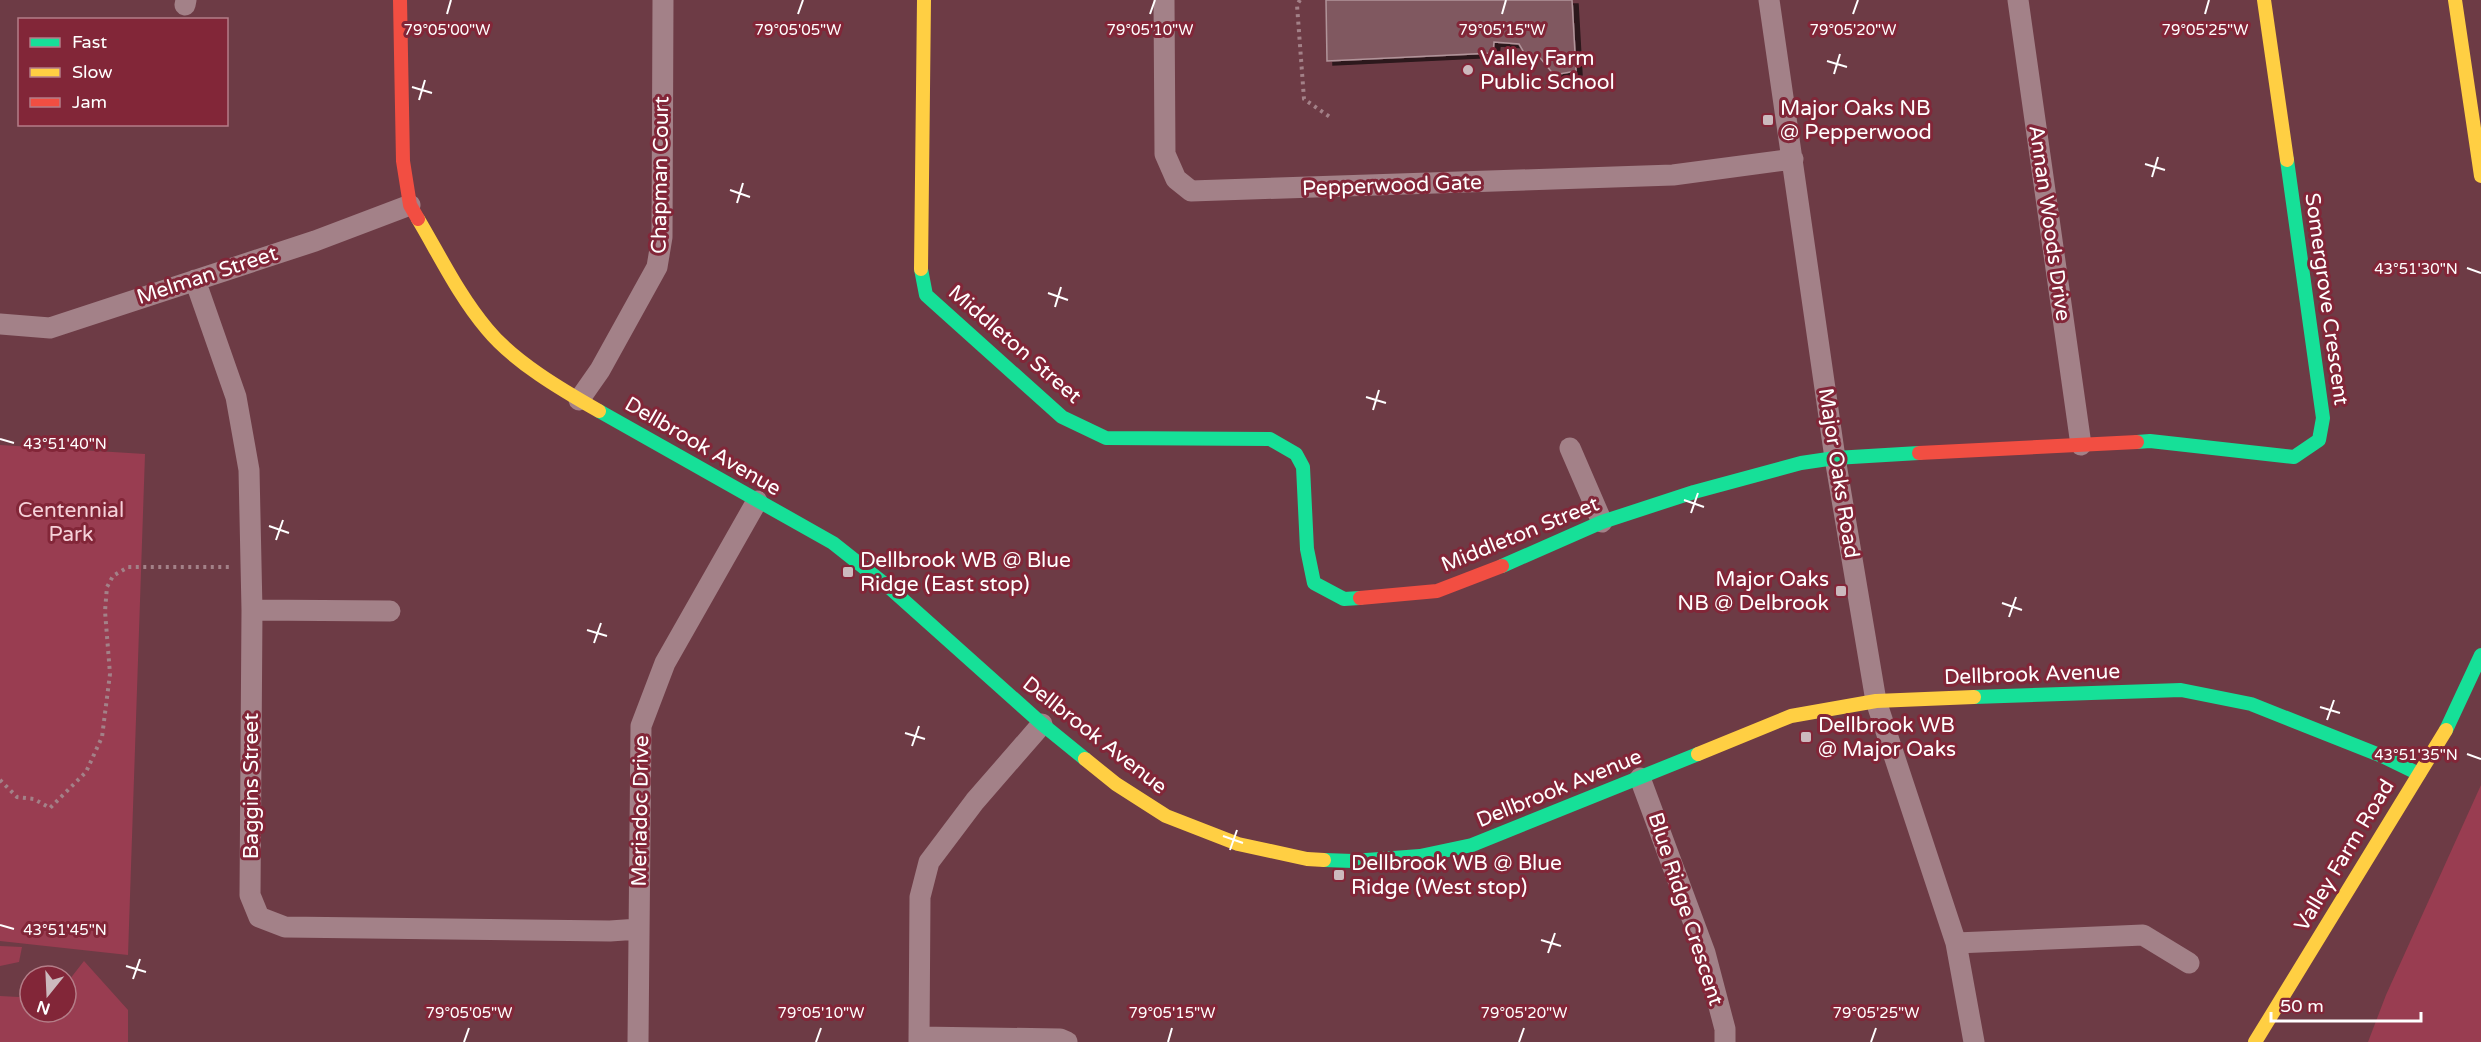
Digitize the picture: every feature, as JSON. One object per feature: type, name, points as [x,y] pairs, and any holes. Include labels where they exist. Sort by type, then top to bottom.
[{"type":"street","name":"Dellbrook Avenue","points":[[400,0],[403,161],[410,205],[466,302],[488,331],[516,357],[579,400],[833,543],[891,589],[1042,724],[1116,784],[1166,816],[1238,844],[1307,859],[1353,861],[1420,856],[1472,845],[1791,716],[1876,701],[2181,690],[2251,704],[2382,756],[2419,774]]},
{"type":"street","name":"Chapman Court","points":[[579,400],[600,370],[657,267],[662,237],[663,0]]},
{"type":"street","name":"Middleton Street","points":[[924,0],[921,270],[926,295],[1062,417],[1106,438],[1269,440],[1296,454],[1303,467],[1307,549],[1314,583],[1344,599],[1437,591],[1519,560],[1602,522],[1694,492],[1801,463],[1835,458]]},
{"type":"street","name":"Pepperwood Gate","points":[[1164,0],[1165,154],[1176,178],[1191,191],[1673,175],[1793,159]]},
{"type":"street","name":"Major Oaks Road","points":[[1769,0],[1835,458],[1876,701],[1956,943],[1974,1042]]},
{"type":"street","name":"Annan Woods Drive","points":[[2018,0],[2081,445]]},
{"type":"street","name":"Somergrove Crescent","points":[[1835,458],[2150,441],[2294,457],[2319,440],[2323,418],[2264,0]]},
{"type":"street","points":[[2455,0],[2481,176]]},
{"type":"street","name":"Melman Street","points":[[0,324],[50,328],[315,241],[410,205]]},
{"type":"street","name":"Baggins Street","points":[[195,280],[236,397],[249,470],[252,610],[250,895],[259,917],[285,927],[639,929]]},
{"type":"street","points":[[1570,448],[1602,522]]},
{"type":"street","name":"Meriadoc Drive","points":[[638,1042],[641,726],[665,663],[757,501]]},
{"type":"street","points":[[252,610],[390,611]]},
{"type":"street","name":"Valley Farm Road","points":[[2255,1042],[2452,720],[2481,655]]},
{"type":"street","points":[[1042,724],[975,801],[929,862],[920,897],[919,1039],[1060,1039],[1067,1042]]},
{"type":"street","name":"Blue Ridge Crescent","points":[[1640,778],[1704,953],[1725,1029],[1725,1042]]},
{"type":"street","points":[[1956,943],[2143,935],[2189,963]]},
{"type":"path","points":[[1300,0],[1297,5],[1304,99],[1330,117]]},
{"type":"path","points":[[0,780],[17,797],[34,799],[50,808],[86,772],[102,737],[105,716],[110,674],[105,611],[107,587],[113,576],[128,567],[250,567]]},
{"type":"green space","name":"Centennial Park","points":[[0,445],[145,454],[128,955],[0,941]]},
{"type":"green space","points":[[2481,785],[2481,1042],[2368,1042],[2386,995]]},
{"type":"green space","points":[[0,946],[22,947],[19,962],[0,966]]},
{"type":"green space","points":[[84,961],[128,1010],[128,1042],[0,1042],[0,996],[18,997],[18,1024],[78,1024],[78,969]]},
{"type":"building","points":[[1326,0],[1572,0],[1576,71],[1554,75],[1537,54],[1526,56],[1519,44],[1494,42],[1493,53],[1327,61]]},
{"type":"traffic: fast","points":[[2137,442],[2150,441],[2294,457],[2319,440],[2323,418],[2287,160]]},
{"type":"traffic: fast","points":[[921,269],[926,295],[1062,417],[1106,438],[1270,439],[1296,454],[1303,467],[1307,549],[1314,583],[1344,599],[1360,598]]},
{"type":"traffic: fast","points":[[599,411],[833,543],[891,589],[1042,724],[1085,759]]},
{"type":"traffic: fast","points":[[1502,566],[1602,522],[1694,492],[1801,463],[1835,458],[1919,453]]},
{"type":"traffic: fast","points":[[2446,730],[2481,655]]},
{"type":"traffic: fast","points":[[1974,697],[2181,690],[2251,704],[2382,756],[2419,774]]},
{"type":"traffic: fast","points":[[1324,860],[1353,861],[1420,856],[1472,845],[1698,754]]},
{"type":"traffic: slow","points":[[921,269],[924,0]]},
{"type":"traffic: slow","points":[[2264,0],[2287,160]]},
{"type":"traffic: slow","points":[[2455,0],[2481,176]]},
{"type":"traffic: slow","points":[[418,219],[467,303],[498,341],[539,374],[599,411]]},
{"type":"traffic: slow","points":[[1698,754],[1791,716],[1876,701],[1974,697]]},
{"type":"traffic: slow","points":[[2255,1042],[2446,730]]},
{"type":"traffic: slow","points":[[1085,759],[1116,784],[1166,816],[1238,844],[1307,859],[1324,860]]},
{"type":"traffic: jam","points":[[400,0],[403,161],[410,205],[418,219]]},
{"type":"traffic: jam","points":[[1919,453],[2137,442]]},
{"type":"traffic: jam","points":[[1360,598],[1437,591],[1502,566]]},
{"type":"place","name":"Valley Farm Public School","points":[[1468,70]]},
{"type":"place","name":"Major Oaks NB @ Pepperwood","points":[[1768,120]]},
{"type":"place","name":"Dellbrook WB @ Blue Ridge (East stop)","points":[[848,572]]},
{"type":"place","name":"Major Oaks NB @ Delbrook","points":[[1841,591]]},
{"type":"place","name":"Dellbrook WB @ Major Oaks","points":[[1806,737]]},
{"type":"place","name":"Dellbrook WB @ Blue Ridge (West stop)","points":[[1339,875]]}]
